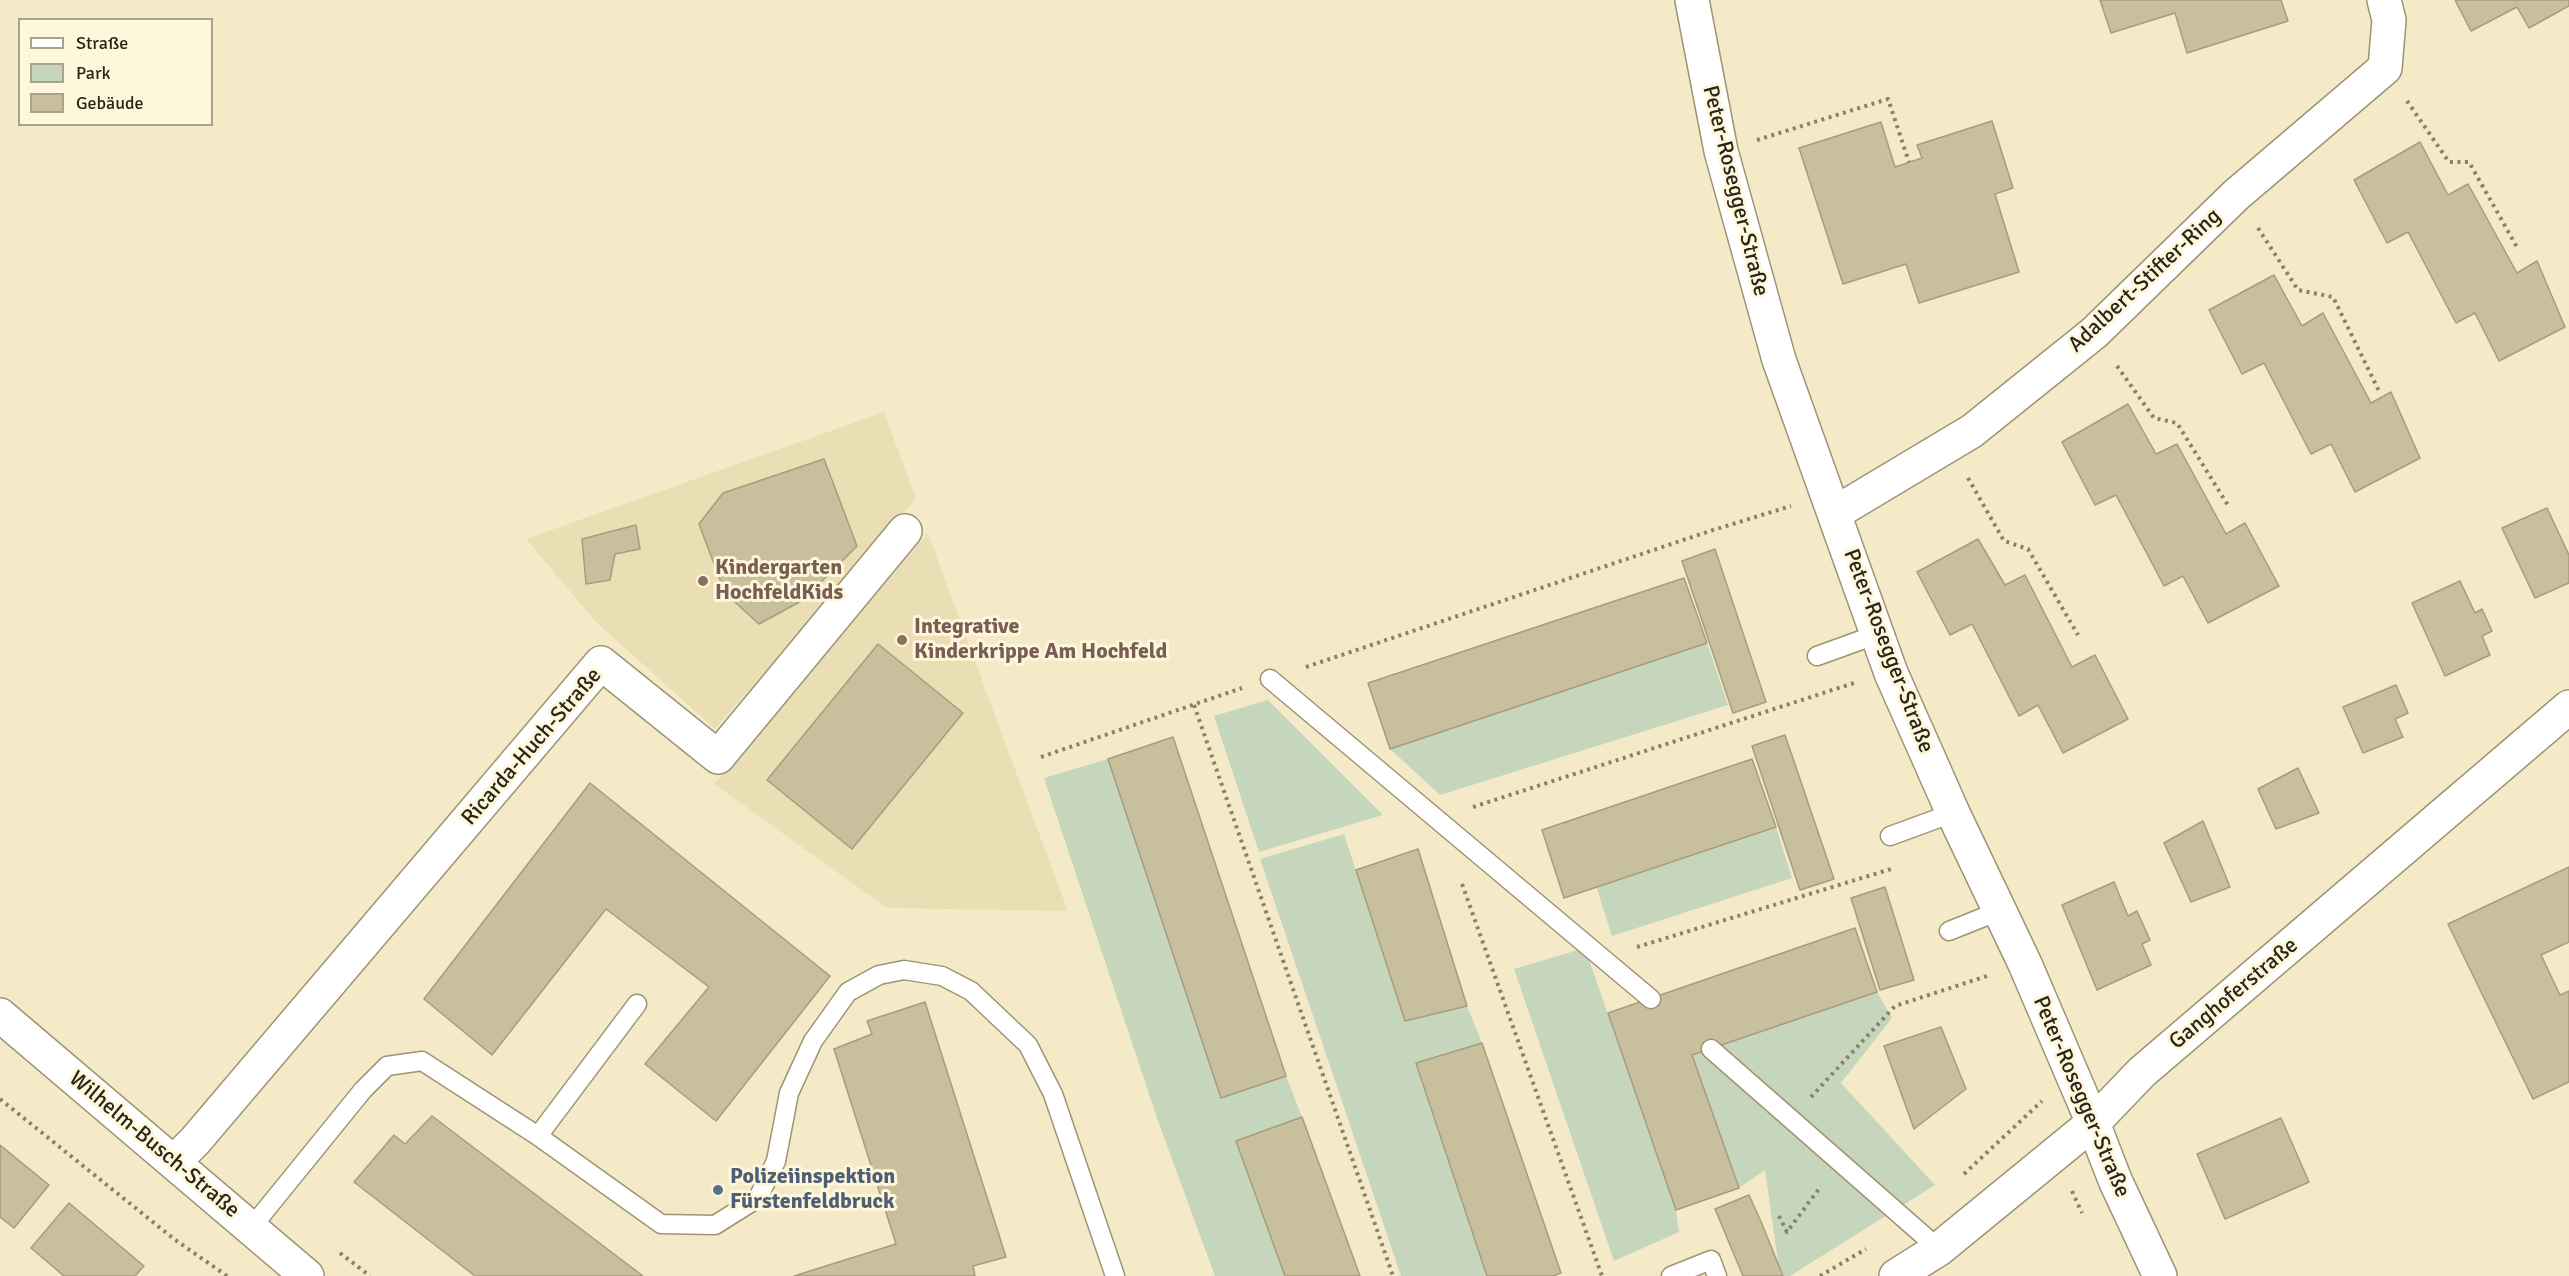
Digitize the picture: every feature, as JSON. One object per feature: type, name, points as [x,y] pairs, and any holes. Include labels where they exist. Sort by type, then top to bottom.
[{"type":"street","name":"Peter-Rosegger-Straße","points":[[1692,0],[1721,151],[1779,360],[1891,673],[1953,813],[2025,964],[2115,1180],[2160,1276]]},
{"type":"street","points":[[2384,0],[2389,20],[2385,68]]},
{"type":"street","name":"Adalbert-Stifter-Ring","points":[[1831,503],[1950,446],[1972,431],[2094,333],[2236,195],[2385,68]]},
{"type":"street","name":"Ricarda-Huch-Straße","points":[[174,1162],[195,1142],[601,663],[718,757],[905,531]]},
{"type":"street","name":"Ganghoferstraße","points":[[1896,1276],[1939,1249],[2093,1123],[2142,1072],[2569,707]]},
{"type":"street","name":"Wilhelm-Busch-Straße","points":[[0,1015],[307,1276]]},
{"type":"lane","points":[[1817,656],[1878,634]]},
{"type":"lane","points":[[1270,679],[1651,999]]},
{"type":"lane","points":[[1890,836],[1953,813]]},
{"type":"lane","points":[[1949,931],[1998,910]]},
{"type":"lane","points":[[251,1228],[363,1090],[387,1066],[422,1061],[538,1136],[661,1224],[715,1225],[758,1198],[776,1161],[789,1093],[813,1041],[848,992],[879,975],[904,970],[942,976],[971,991],[1028,1045],[1053,1094],[1116,1276]]},
{"type":"lane","points":[[538,1136],[637,1004]]},
{"type":"lane","points":[[1711,1049],[1939,1249]]},
{"type":"lane","points":[[1671,1276],[1711,1260],[1716,1276]]},
{"type":"path","points":[[2385,68],[2449,162],[2469,162],[2518,249]]},
{"type":"path","points":[[1721,151],[1888,99],[1909,162]]},
{"type":"path","points":[[2236,195],[2298,290],[2333,297],[2379,391]]},
{"type":"path","points":[[2094,333],[2154,418],[2176,423],[2229,507]]},
{"type":"path","points":[[1950,446],[2004,542],[2028,549],[2078,635]]},
{"type":"path","points":[[1041,757],[1270,679],[1831,503]]},
{"type":"path","points":[[1438,818],[1862,680],[1891,673]]},
{"type":"path","points":[[1194,705],[1393,1276]]},
{"type":"path","points":[[1602,958],[1894,868]]},
{"type":"path","points":[[1458,874],[1602,1276]]},
{"type":"path","points":[[1792,1118],[1895,1006],[2025,964]]},
{"type":"path","points":[[1956,1182],[2031,1110],[2074,1077]]},
{"type":"path","points":[[0,1099],[156,1224],[227,1276]]},
{"type":"path","points":[[1779,1216],[1787,1232],[1840,1161]]},
{"type":"path","points":[[1820,1276],[1910,1224]]},
{"type":"shaded area","name":"Kindergarten HochfeldKids","points":[[884,412],[916,499],[715,729],[596,622],[526,539]]},
{"type":"shaded area","name":"Integrative Kinderkrippe Am Hochfeld","points":[[928,533],[1068,911],[887,908],[714,784]]},
{"type":"green space","points":[[1707,643],[1728,705],[1440,795],[1390,749]]},
{"type":"green space","points":[[1268,700],[1383,815],[1259,852],[1214,716]]},
{"type":"green space","points":[[1108,759],[1221,1097],[1286,1076],[1302,1117],[1236,1141],[1285,1276],[1215,1276],[1158,1121],[1044,778]]},
{"type":"green space","points":[[1776,827],[1792,878],[1612,936],[1596,886]]},
{"type":"green space","points":[[1344,834],[1405,1021],[1467,1006],[1482,1043],[1417,1063],[1487,1276],[1401,1276],[1260,859]]},
{"type":"green space","points":[[1585,948],[1676,1210],[1679,1232],[1614,1261],[1514,969]]},
{"type":"green space","points":[[1877,992],[1892,1018],[1841,1083],[1935,1185],[1790,1276],[1780,1276],[1765,1170],[1739,1188],[1692,1055]]},
{"type":"building","points":[[2100,0],[2281,0],[2288,21],[2187,53],[2175,13],[2111,33]]},
{"type":"building","points":[[2455,0],[2569,0],[2569,6],[2529,28],[2517,7],[2471,31]]},
{"type":"building","points":[[1992,121],[2013,188],[1995,194],[2019,272],[1919,303],[1906,264],[1843,284],[1799,148],[1881,122],[1895,167],[1922,158],[1917,145]]},
{"type":"building","points":[[2420,142],[2448,195],[2468,184],[2517,273],[2537,261],[2565,327],[2499,361],[2475,313],[2456,323],[2408,232],[2387,243],[2354,180]]},
{"type":"building","points":[[2274,275],[2302,326],[2323,313],[2371,403],[2391,392],[2420,458],[2355,492],[2331,444],[2311,454],[2264,363],[2242,374],[2209,310]]},
{"type":"building","points":[[2128,404],[2156,454],[2177,444],[2226,534],[2245,523],[2279,586],[2208,623],[2183,576],[2164,586],[2116,495],[2095,505],[2062,442]]},
{"type":"building","points":[[824,459],[857,546],[803,600],[759,624],[725,593],[699,524],[723,493]]},
{"type":"building","points":[[2547,508],[2569,555],[2569,583],[2535,598],[2502,528]]},
{"type":"building","points":[[636,525],[640,549],[615,554],[610,580],[586,584],[582,539]]},
{"type":"building","points":[[1978,539],[2005,585],[2025,575],[2072,667],[2095,655],[2128,719],[2063,753],[2038,705],[2019,716],[1972,624],[1950,635],[1917,572]]},
{"type":"building","points":[[1715,549],[1766,702],[1733,713],[1682,561]]},
{"type":"building","points":[[1684,578],[1707,643],[1390,749],[1368,683]]},
{"type":"building","points":[[2460,581],[2475,613],[2482,609],[2492,631],[2482,636],[2490,655],[2445,676],[2412,603]]},
{"type":"building","points":[[878,644],[963,713],[852,849],[767,780]]},
{"type":"building","points":[[2396,685],[2408,713],[2395,719],[2403,737],[2363,753],[2343,707]]},
{"type":"building","points":[[1785,735],[1834,879],[1800,890],[1752,746]]},
{"type":"building","points":[[1173,737],[1286,1076],[1221,1098],[1108,759]]},
{"type":"building","points":[[1752,759],[1776,827],[1564,898],[1542,830]]},
{"type":"building","points":[[2298,768],[2319,813],[2276,829],[2258,789]]},
{"type":"building","points":[[590,783],[830,976],[716,1121],[645,1064],[709,987],[606,909],[492,1055],[424,999]]},
{"type":"building","points":[[2203,821],[2230,887],[2191,902],[2164,843]]},
{"type":"building","points":[[1418,849],[1467,1006],[1405,1021],[1356,870]]},
{"type":"building","points":[[2569,867],[2569,942],[2541,955],[2560,995],[2569,991],[2569,1082],[2533,1099],[2448,924]]},
{"type":"building","points":[[2114,882],[2128,916],[2137,911],[2150,940],[2142,944],[2151,965],[2097,990],[2062,905]]},
{"type":"building","points":[[1885,887],[1914,980],[1880,990],[1851,898]]},
{"type":"building","points":[[1855,928],[1877,992],[1692,1055],[1739,1188],[1676,1210],[1608,1013]]},
{"type":"building","points":[[925,1002],[1006,1257],[973,1266],[975,1276],[794,1276],[896,1244],[834,1049],[872,1034],[867,1021]]},
{"type":"building","points":[[1941,1027],[1966,1089],[1914,1129],[1884,1046]]},
{"type":"building","points":[[1482,1043],[1561,1273],[1553,1276],[1487,1276],[1416,1063]]},
{"type":"building","points":[[432,1116],[643,1276],[475,1276],[354,1182],[394,1135],[405,1144]]},
{"type":"building","points":[[1302,1117],[1360,1276],[1285,1276],[1236,1141]]},
{"type":"building","points":[[2281,1118],[2309,1182],[2225,1219],[2197,1154]]},
{"type":"building","points":[[0,1145],[49,1185],[14,1228],[0,1217]]},
{"type":"building","points":[[1749,1195],[1783,1276],[1743,1276],[1715,1209]]},
{"type":"building","points":[[69,1203],[144,1266],[135,1276],[64,1276],[31,1248]]},
{"type":"place","name":"Kindergarten HochfeldKids","points":[[703,581]]},
{"type":"place","name":"Integrative Kinderkrippe Am Hochfeld","points":[[902,640]]},
{"type":"place","name":"Polizeiinspektion Fürstenfeldbruck","points":[[718,1190]]}]
